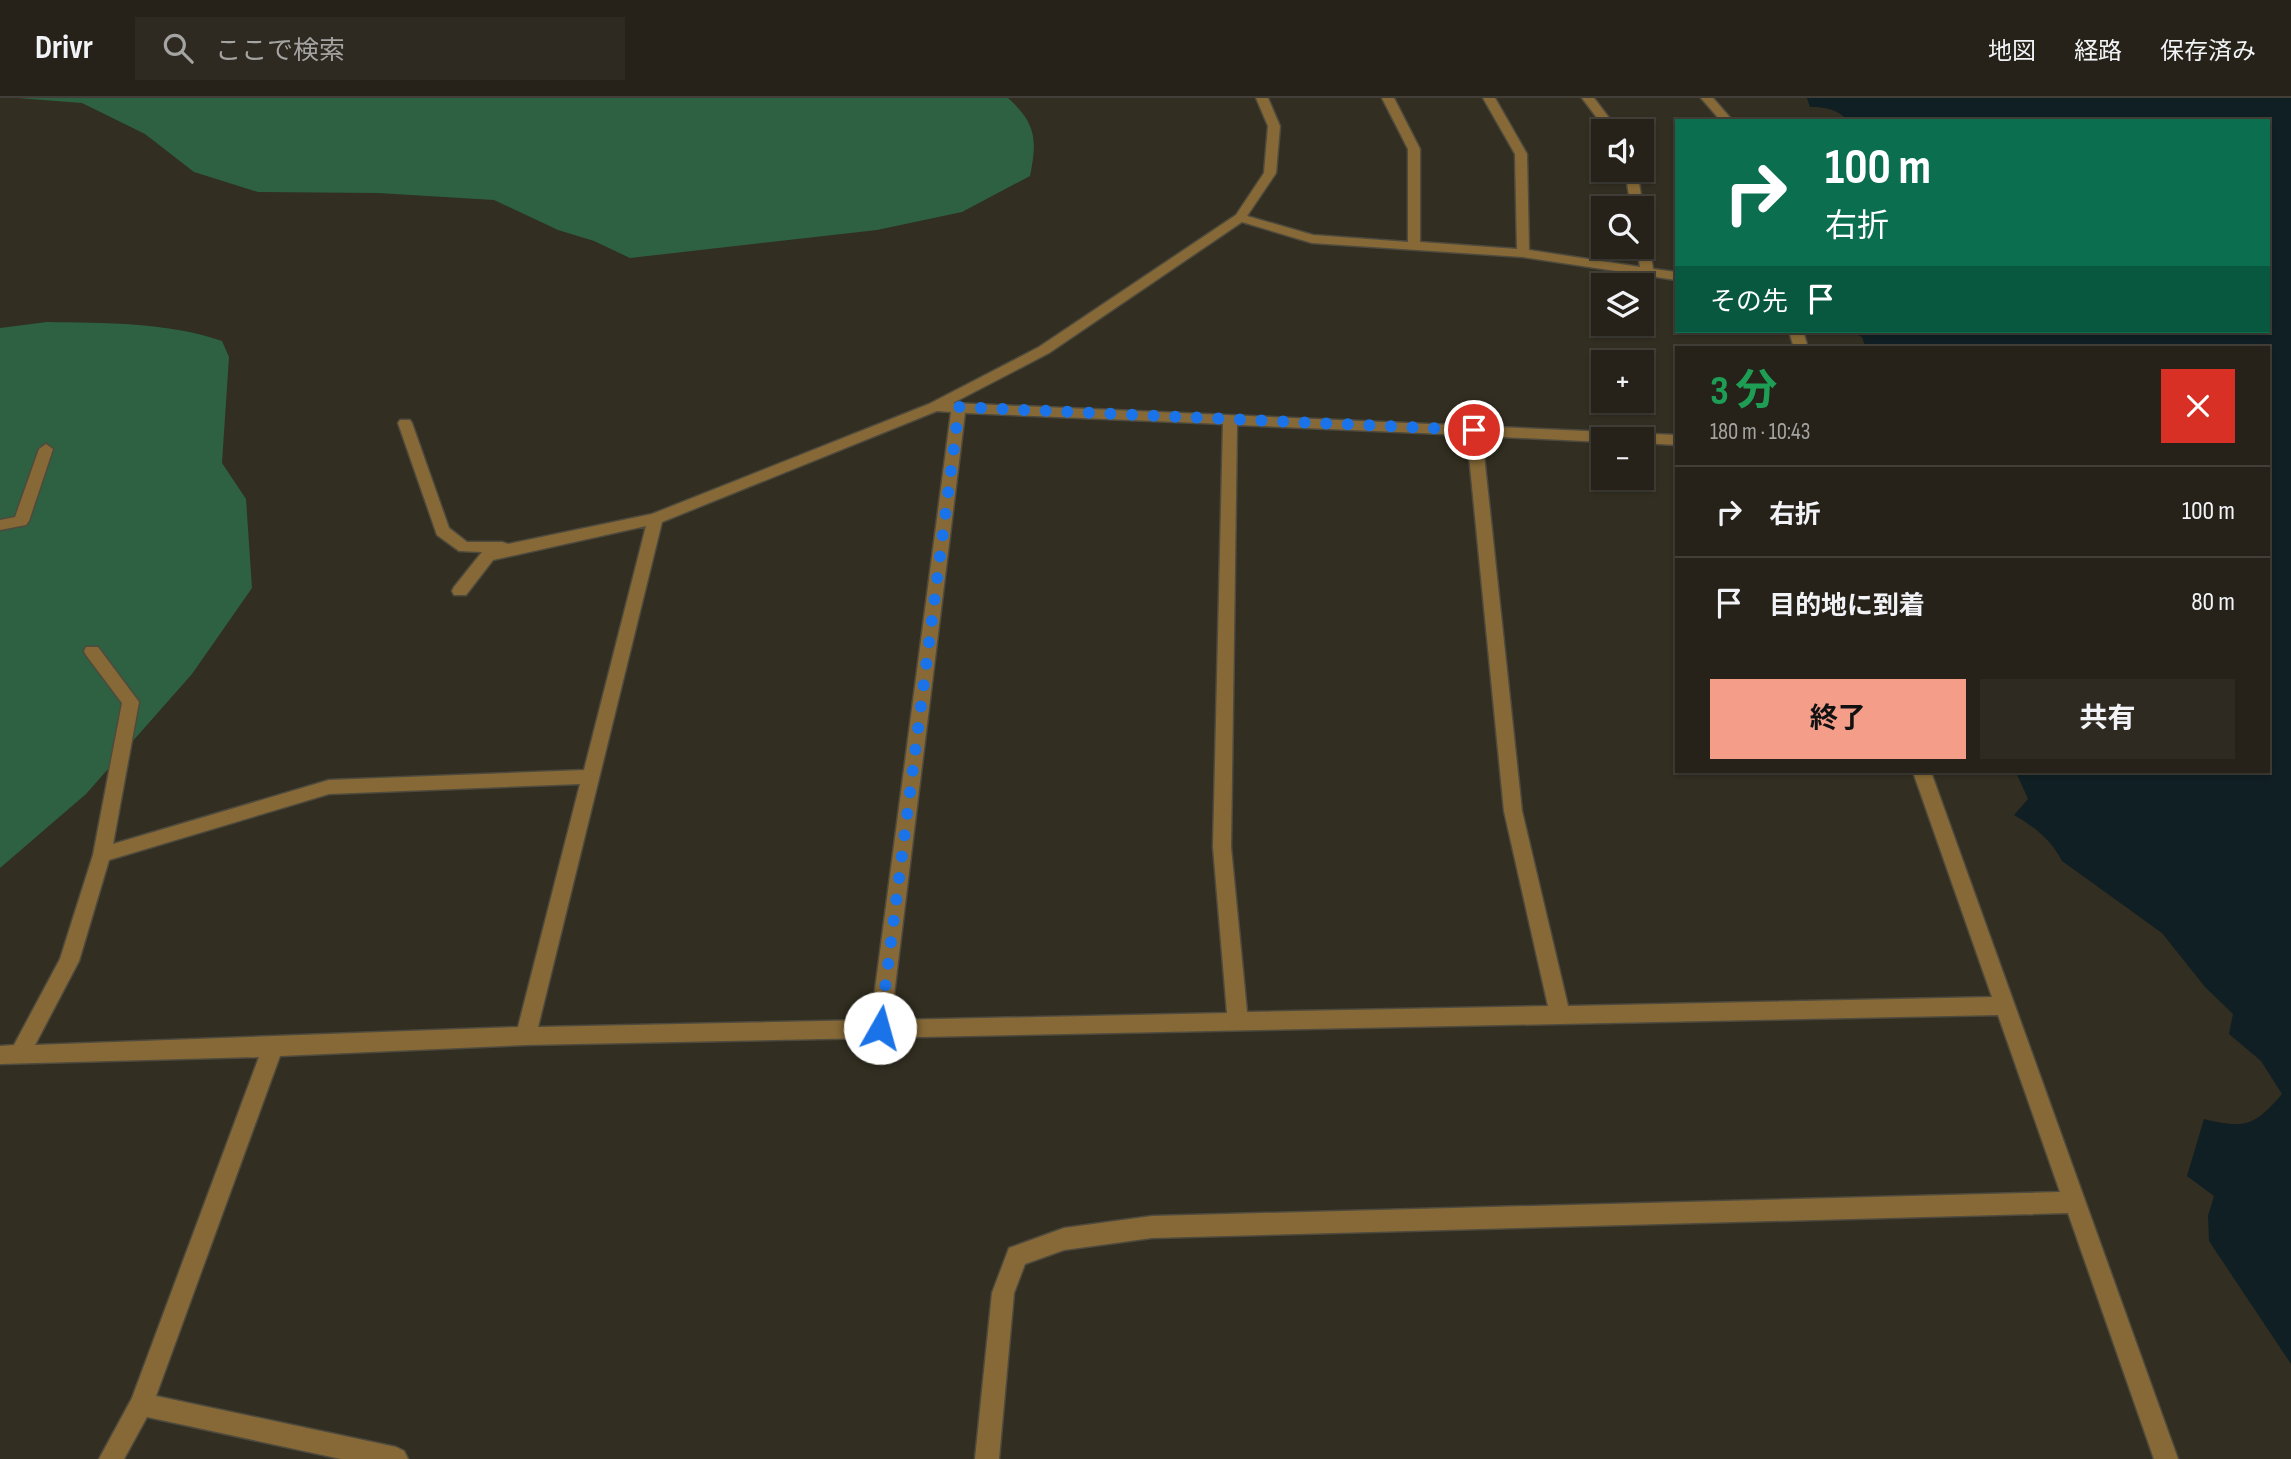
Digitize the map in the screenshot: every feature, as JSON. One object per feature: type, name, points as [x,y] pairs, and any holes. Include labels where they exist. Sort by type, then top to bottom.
[{"type":"street","points":[[460,591],[488,556],[513,548],[655,519],[934,407],[1044,350],[1240,218],[1270,173],[1274,126],[1262,98]]},
{"type":"street","points":[[1388,98],[1414,149],[1414,247]]},
{"type":"street","points":[[1489,98],[1521,154],[1523,253]]},
{"type":"street","points":[[1588,98],[1604,119]]},
{"type":"street","points":[[1707,98],[1725,119]]},
{"type":"street","points":[[1240,218],[1312,239],[1523,253],[1675,276]]},
{"type":"street","points":[[1645,259],[1647,271]]},
{"type":"street","points":[[934,407],[1675,439]]},
{"type":"street","points":[[880,1028],[959,407]]},
{"type":"street","points":[[1230,419],[1222,847],[1238,1022]]},
{"type":"street","points":[[405,423],[442,530],[464,547],[513,548]]},
{"type":"street","points":[[1474,430],[1513,811],[1560,1015]]},
{"type":"street","points":[[0,525],[21,522],[46,449]]},
{"type":"street","points":[[526,1036],[655,519]]},
{"type":"street","points":[[10,1054],[69,961],[102,855],[131,702],[92,651]]},
{"type":"street","points":[[1922,773],[2166,1459]]},
{"type":"street","points":[[102,855],[329,787],[591,777]]},
{"type":"street","points":[[10,1054],[273,1047],[526,1036],[2003,1006]]},
{"type":"street","points":[[111,1459],[141,1404],[273,1047]]},
{"type":"street","points":[[988,1459],[1003,1293],[1017,1256],[1064,1239],[1166,1227],[2074,1202]]},
{"type":"street","points":[[141,1404],[396,1459]]},
{"type":"green space","points":[[17,98],[1008,98],[1030,125],[1034,153],[1030,176],[962,212],[877,230],[630,258],[594,241],[558,230],[494,200],[378,193],[258,192],[194,172],[145,134],[82,103]]},
{"type":"green space","points":[[47,322],[158,327],[222,341],[229,357],[222,463],[246,499],[252,588],[192,674],[86,794],[0,868],[0,328]]},
{"type":"shaded area","points":[[1807,98],[2291,98],[2291,1364],[2209,1241],[2208,1216],[2214,1196],[2187,1176],[2204,1119],[2230,1124],[2248,1122],[2264,1113],[2282,1094],[2261,1061],[2229,1034],[2233,1014],[2205,987],[2162,933],[2062,861],[2042,835],[2014,815],[2028,799],[2016,773],[2270,773],[2270,346],[1865,346],[1862,337],[1854,333],[2270,333],[2270,119],[1846,119],[1831,110],[1810,107]]},
{"type":"route","points":[[880,1028],[959,407],[1474,430]]}]
